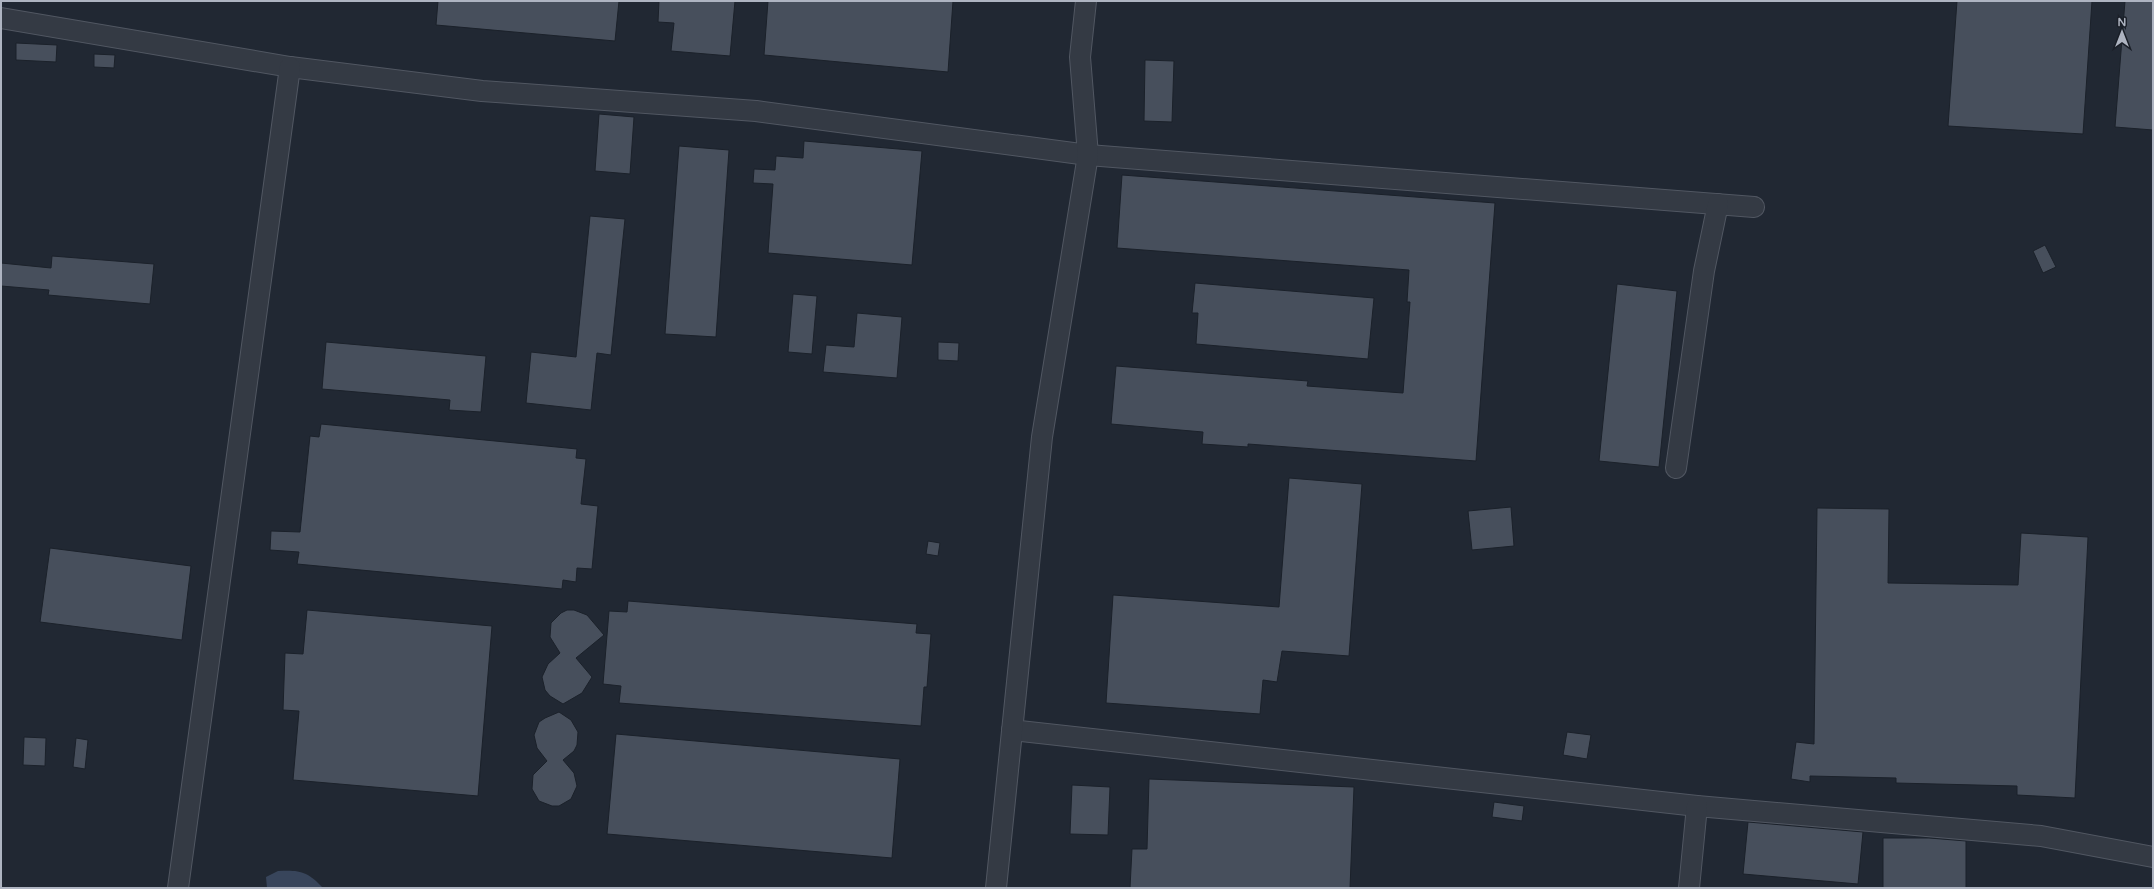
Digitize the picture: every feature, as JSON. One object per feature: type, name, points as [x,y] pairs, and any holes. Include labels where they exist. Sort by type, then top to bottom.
[{"type":"street","points":[[996,888],[1042,437],[1088,155],[1080,57],[1086,1]]},
{"type":"street","points":[[1,18],[290,67],[482,91],[756,111],[1088,155],[1754,207]]},
{"type":"street","points":[[178,888],[290,67]]},
{"type":"street","points":[[1676,468],[1704,271],[1718,204]]},
{"type":"street","points":[[1012,730],[1697,806],[2041,836],[2153,857]]},
{"type":"street","points":[[1689,888],[1697,806]]},
{"type":"water","points":[[278,871],[298,871],[308,875],[323,888],[267,888],[266,877]]},
{"type":"building","points":[[438,1],[619,1],[615,41],[436,25]]},
{"type":"building","points":[[659,1],[735,1],[730,56],[671,51],[674,23],[658,22]]},
{"type":"building","points":[[768,1],[953,1],[948,72],[764,55]]},
{"type":"building","points":[[1957,1],[2092,1],[2083,134],[1948,126]]},
{"type":"building","points":[[2125,1],[2153,1],[2153,130],[2115,127]]},
{"type":"building","points":[[16,43],[57,45],[56,62],[16,60]]},
{"type":"building","points":[[94,54],[115,55],[114,68],[94,67]]},
{"type":"building","points":[[1145,60],[1174,61],[1172,122],[1144,121]]},
{"type":"building","points":[[599,114],[634,117],[630,174],[595,171]]},
{"type":"building","points":[[804,141],[922,151],[912,265],[768,253],[773,184],[753,183],[754,169],[775,170],[776,156],[803,158]]},
{"type":"building","points":[[679,146],[729,150],[716,337],[665,334]]},
{"type":"building","points":[[1122,175],[1495,203],[1476,461],[1248,444],[1248,447],[1202,444],[1203,432],[1111,424],[1116,366],[1308,381],[1307,386],[1403,393],[1410,302],[1407,302],[1409,270],[1117,248]]},
{"type":"building","points":[[590,216],[625,219],[611,355],[597,353],[591,410],[526,403],[531,352],[576,357]]},
{"type":"building","points":[[2045,245],[2056,267],[2043,273],[2033,251]]},
{"type":"building","points":[[52,256],[154,264],[150,304],[48,295],[49,290],[1,286],[1,263],[51,268]]},
{"type":"building","points":[[1195,283],[1374,298],[1368,359],[1196,344],[1198,313],[1192,313]]},
{"type":"building","points":[[1617,284],[1677,291],[1659,467],[1599,461]]},
{"type":"building","points":[[793,294],[817,296],[812,354],[788,352]]},
{"type":"building","points":[[857,313],[902,317],[897,378],[823,372],[826,345],[854,347]]},
{"type":"building","points":[[326,342],[486,356],[481,412],[449,410],[450,400],[322,389]]},
{"type":"building","points":[[938,342],[959,343],[958,361],[938,360]]},
{"type":"building","points":[[321,424],[577,449],[576,458],[586,459],[581,504],[598,506],[592,569],[577,568],[576,582],[563,580],[562,589],[297,564],[299,552],[270,550],[271,531],[300,532],[310,436],[319,437]]},
{"type":"building","points":[[1289,478],[1362,484],[1349,656],[1282,651],[1277,682],[1263,680],[1260,714],[1106,703],[1113,595],[1279,607]]},
{"type":"building","points":[[1511,507],[1514,546],[1472,550],[1468,511]]},
{"type":"building","points":[[1817,508],[1889,509],[1888,583],[2018,585],[2021,533],[2088,537],[2075,798],[2017,795],[2017,786],[1896,783],[1896,778],[1810,776],[1810,782],[1791,779],[1796,742],[1814,744]]},
{"type":"building","points":[[928,541],[940,543],[938,556],[926,554]]},
{"type":"building","points":[[50,548],[191,566],[182,640],[40,622]]},
{"type":"building","points":[[628,601],[917,624],[916,633],[931,634],[927,687],[924,687],[921,726],[619,703],[621,686],[603,684],[609,611],[627,612]]},
{"type":"building","points":[[307,610],[492,626],[478,796],[293,780],[299,711],[283,710],[285,653],[303,654]]},
{"type":"building","points":[[567,610],[574,610],[587,615],[604,635],[576,658],[592,677],[582,693],[563,704],[550,696],[545,690],[542,677],[548,664],[560,653],[550,637],[551,623],[561,613]]},
{"type":"building","points":[[559,712],[571,720],[578,732],[577,745],[574,751],[563,760],[574,773],[577,786],[571,799],[559,806],[552,806],[539,801],[532,789],[533,775],[547,761],[537,748],[534,735],[539,722]]},
{"type":"building","points":[[1567,732],[1591,735],[1587,759],[1563,755]]},
{"type":"building","points":[[616,734],[900,759],[892,858],[607,834]]},
{"type":"building","points":[[24,737],[46,738],[45,766],[23,765]]},
{"type":"building","points":[[76,738],[88,740],[85,769],[73,767]]},
{"type":"building","points":[[1149,779],[1354,787],[1350,888],[1130,888],[1132,849],[1147,849]]},
{"type":"building","points":[[1072,785],[1110,787],[1108,835],[1070,834]]},
{"type":"building","points":[[1494,802],[1524,806],[1522,821],[1492,817]]},
{"type":"building","points":[[1748,822],[1863,832],[1858,884],[1743,874]]},
{"type":"building","points":[[1883,838],[1929,838],[1966,841],[1966,888],[1883,888]]}]
